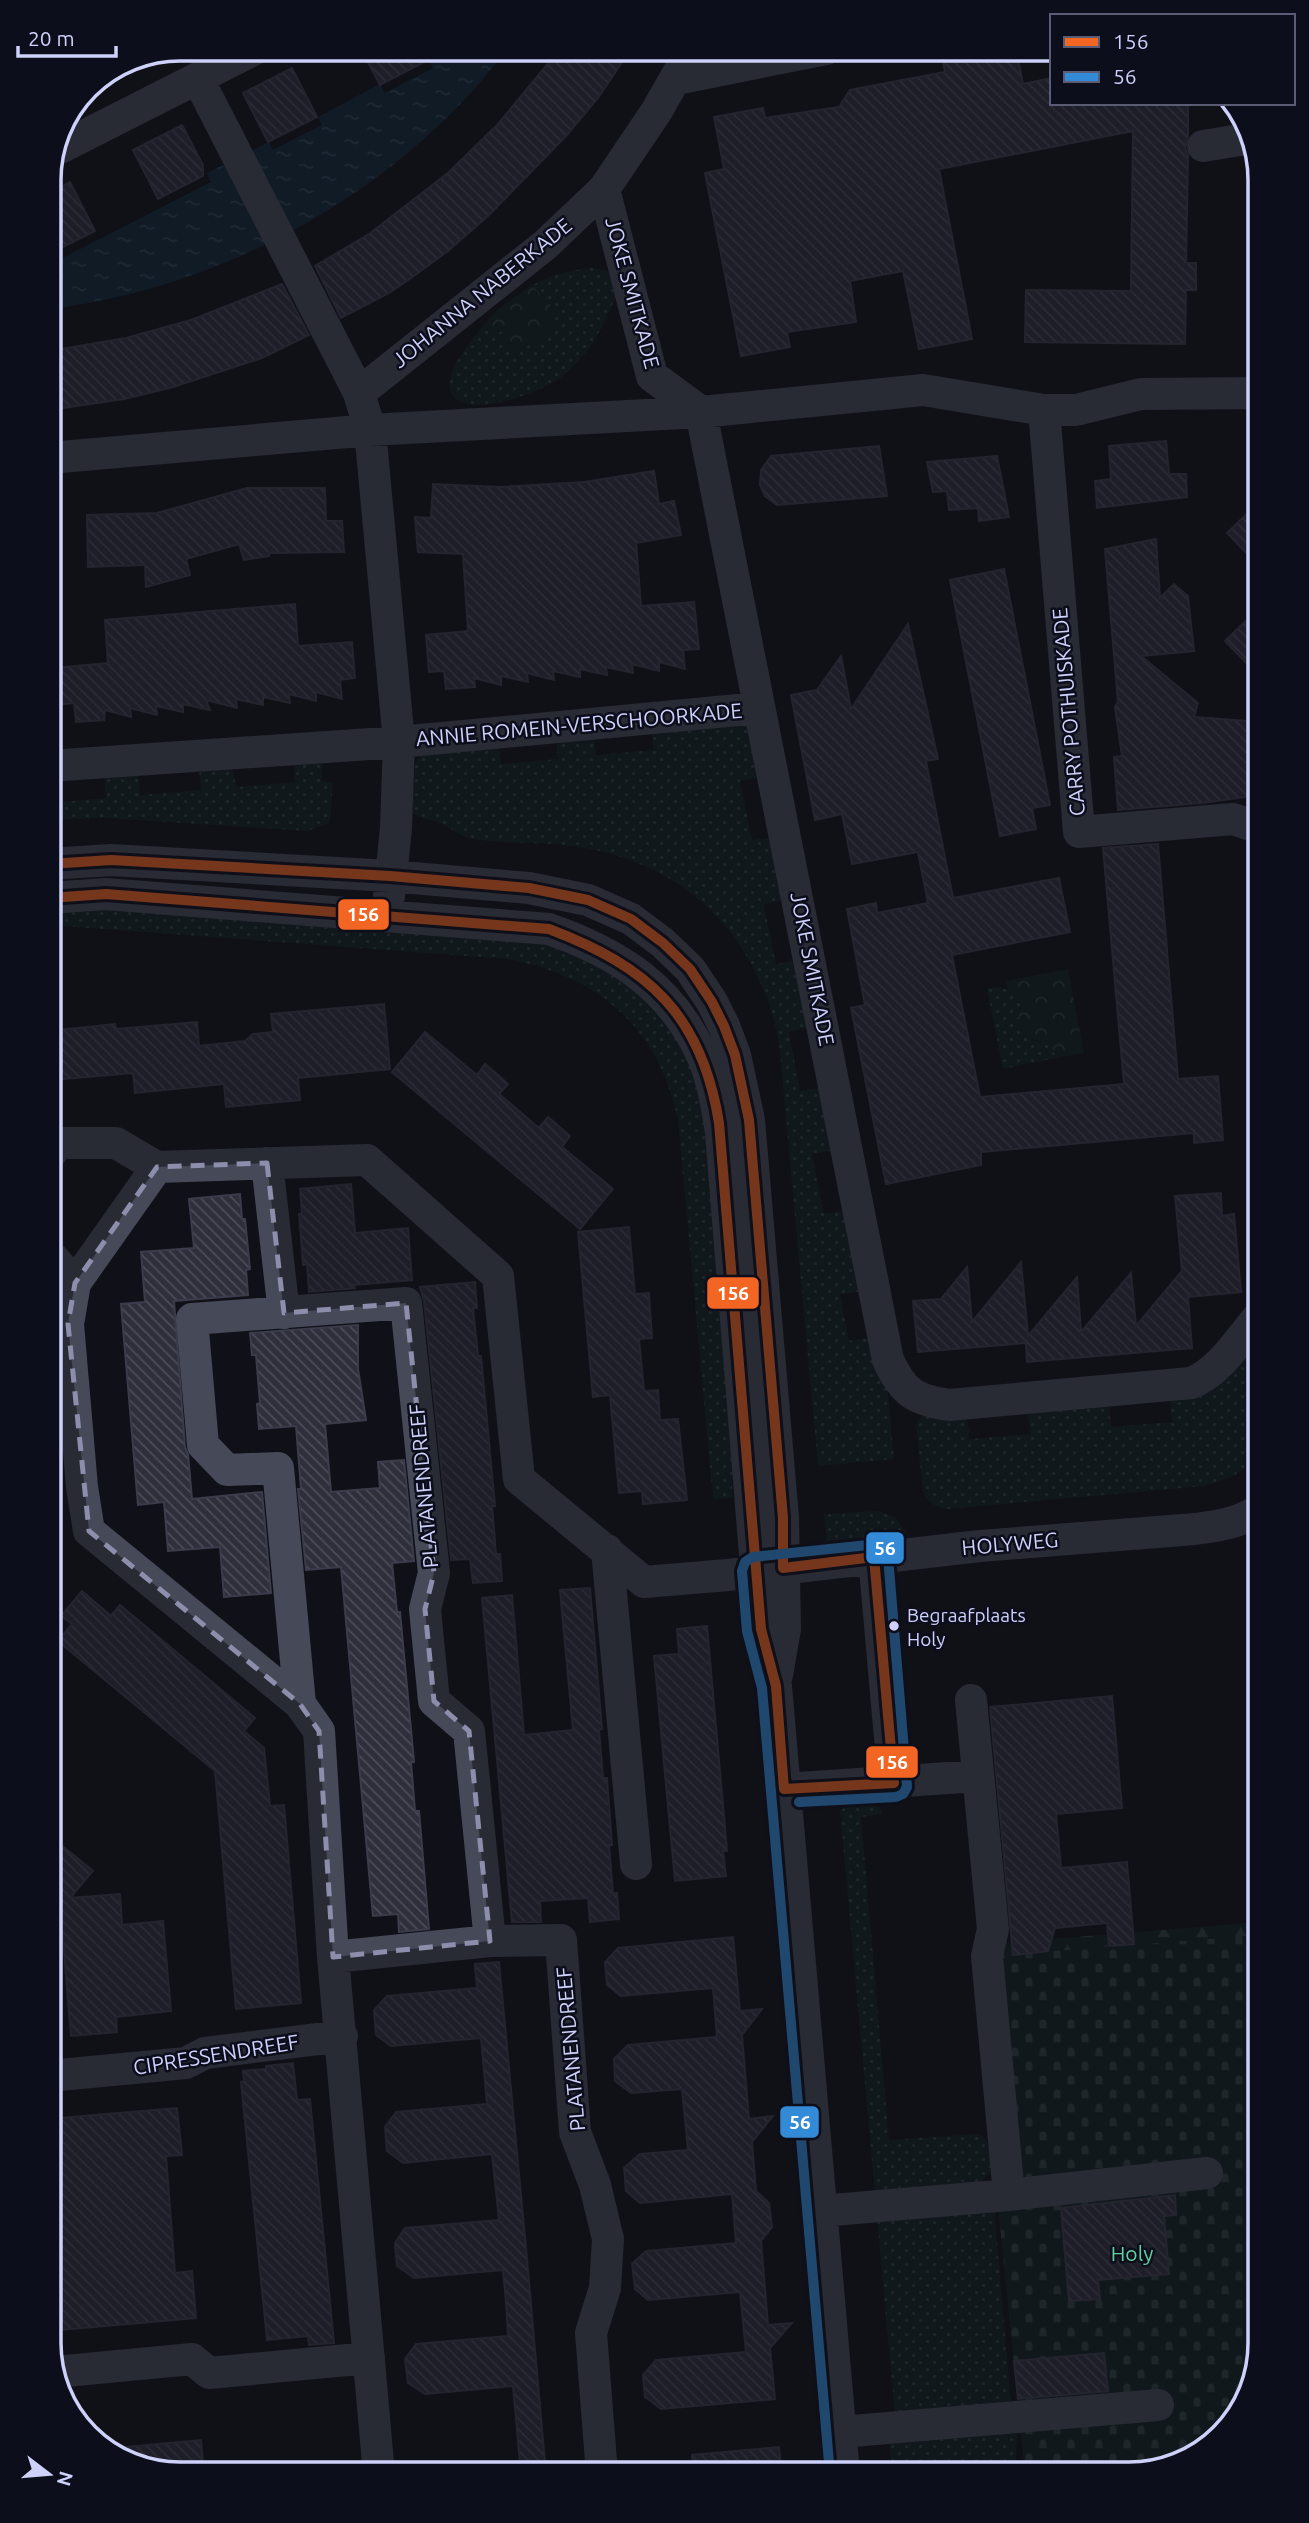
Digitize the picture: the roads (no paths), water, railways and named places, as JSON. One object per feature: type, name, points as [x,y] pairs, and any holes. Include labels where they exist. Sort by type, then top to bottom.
[{"type":"street","points":[[67,145],[232,61]]},
{"type":"street","name":"JOHANNA NABERKADE","points":[[359,393],[545,245],[604,189],[685,62]]},
{"type":"street","points":[[676,79],[763,62]]},
{"type":"street","points":[[198,79],[359,393],[370,430]]},
{"type":"street","points":[[1203,146],[1241,140]]},
{"type":"street","name":"JOKE SMITKADE","points":[[604,189],[652,376],[701,412],[820,1003],[888,1360],[898,1381],[925,1402],[949,1405],[1191,1383],[1204,1378],[1248,1329]]},
{"type":"street","points":[[62,457],[370,430],[701,412],[923,390],[1044,410],[1076,410],[1141,394],[1248,394]]},
{"type":"street","name":"CARRY POTHUISKADE","points":[[1044,410],[1079,832],[1233,819],[1248,824]]},
{"type":"street","name":"ANNIE ROMEIN-VERSCHOORKADE","points":[[370,430],[399,742],[398,810],[387,915]]},
{"type":"street","name":"ANNIE ROMEIN-VERSCHOORKADE","points":[[62,765],[399,742],[759,708]]},
{"type":"street","points":[[62,863],[111,860],[390,876],[529,888],[588,900],[631,919],[663,943],[690,969],[712,1002],[735,1055],[749,1120],[783,1518],[770,1570],[761,1629],[776,1686],[843,2462]]},
{"type":"street","points":[[62,897],[106,894],[549,929],[614,956],[664,997],[688,1028],[703,1057],[715,1096],[721,1133],[749,1466],[770,1570]]},
{"type":"street","points":[[62,1143],[116,1143],[157,1167],[367,1160],[498,1276],[519,1479],[644,1582],[770,1570]]},
{"type":"street","points":[[267,1163],[284,1313]]},
{"type":"street","name":"PLATANENDREEF","points":[[157,1167],[75,1283],[68,1324],[82,1487],[89,1531],[300,1704],[319,1731],[333,1957],[378,2461]]},
{"type":"street","points":[[61,1268],[75,1283]]},
{"type":"street","name":"PLATANENDREEF","points":[[300,1704],[278,1468],[227,1470],[203,1445],[192,1319],[406,1303],[434,1573],[425,1609],[434,1701],[469,1731],[490,1941]]},
{"type":"street","name":"HOLYWEG","points":[[770,1570],[980,1546],[1195,1529],[1222,1526],[1248,1518]]},
{"type":"street","points":[[607,1550],[636,1864]]},
{"type":"street","points":[[874,1557],[894,1783]]},
{"type":"street","points":[[971,1700],[993,1929],[987,1956],[1009,2195]]},
{"type":"street","points":[[784,1789],[978,1776]]},
{"type":"street","name":"PLATANENDREEF","points":[[333,1957],[490,1941],[561,1940],[575,2132],[595,2185],[608,2239],[605,2288],[591,2333],[601,2461]]},
{"type":"street","name":"CIPRESSENDREEF","points":[[61,2075],[186,2063],[205,2053],[342,2036]]},
{"type":"street","points":[[821,2211],[1009,2195],[1207,2173]]},
{"type":"street","points":[[65,2371],[192,2359],[209,2373],[369,2358]]},
{"type":"street","points":[[841,2432],[1158,2405]]},
{"type":"water","points":[[430,61],[497,61],[464,100],[415,147],[362,188],[304,224],[243,255],[179,279],[115,298],[62,307],[62,258],[211,182],[207,173],[269,142],[273,150],[322,125],[318,117],[380,84],[385,93],[433,68]]},
{"type":"place","name":"Begraafplaats Holy","points":[[894,1626]]},
{"type":"park label","name":"Holy","points":[[1132,2254]]}]
